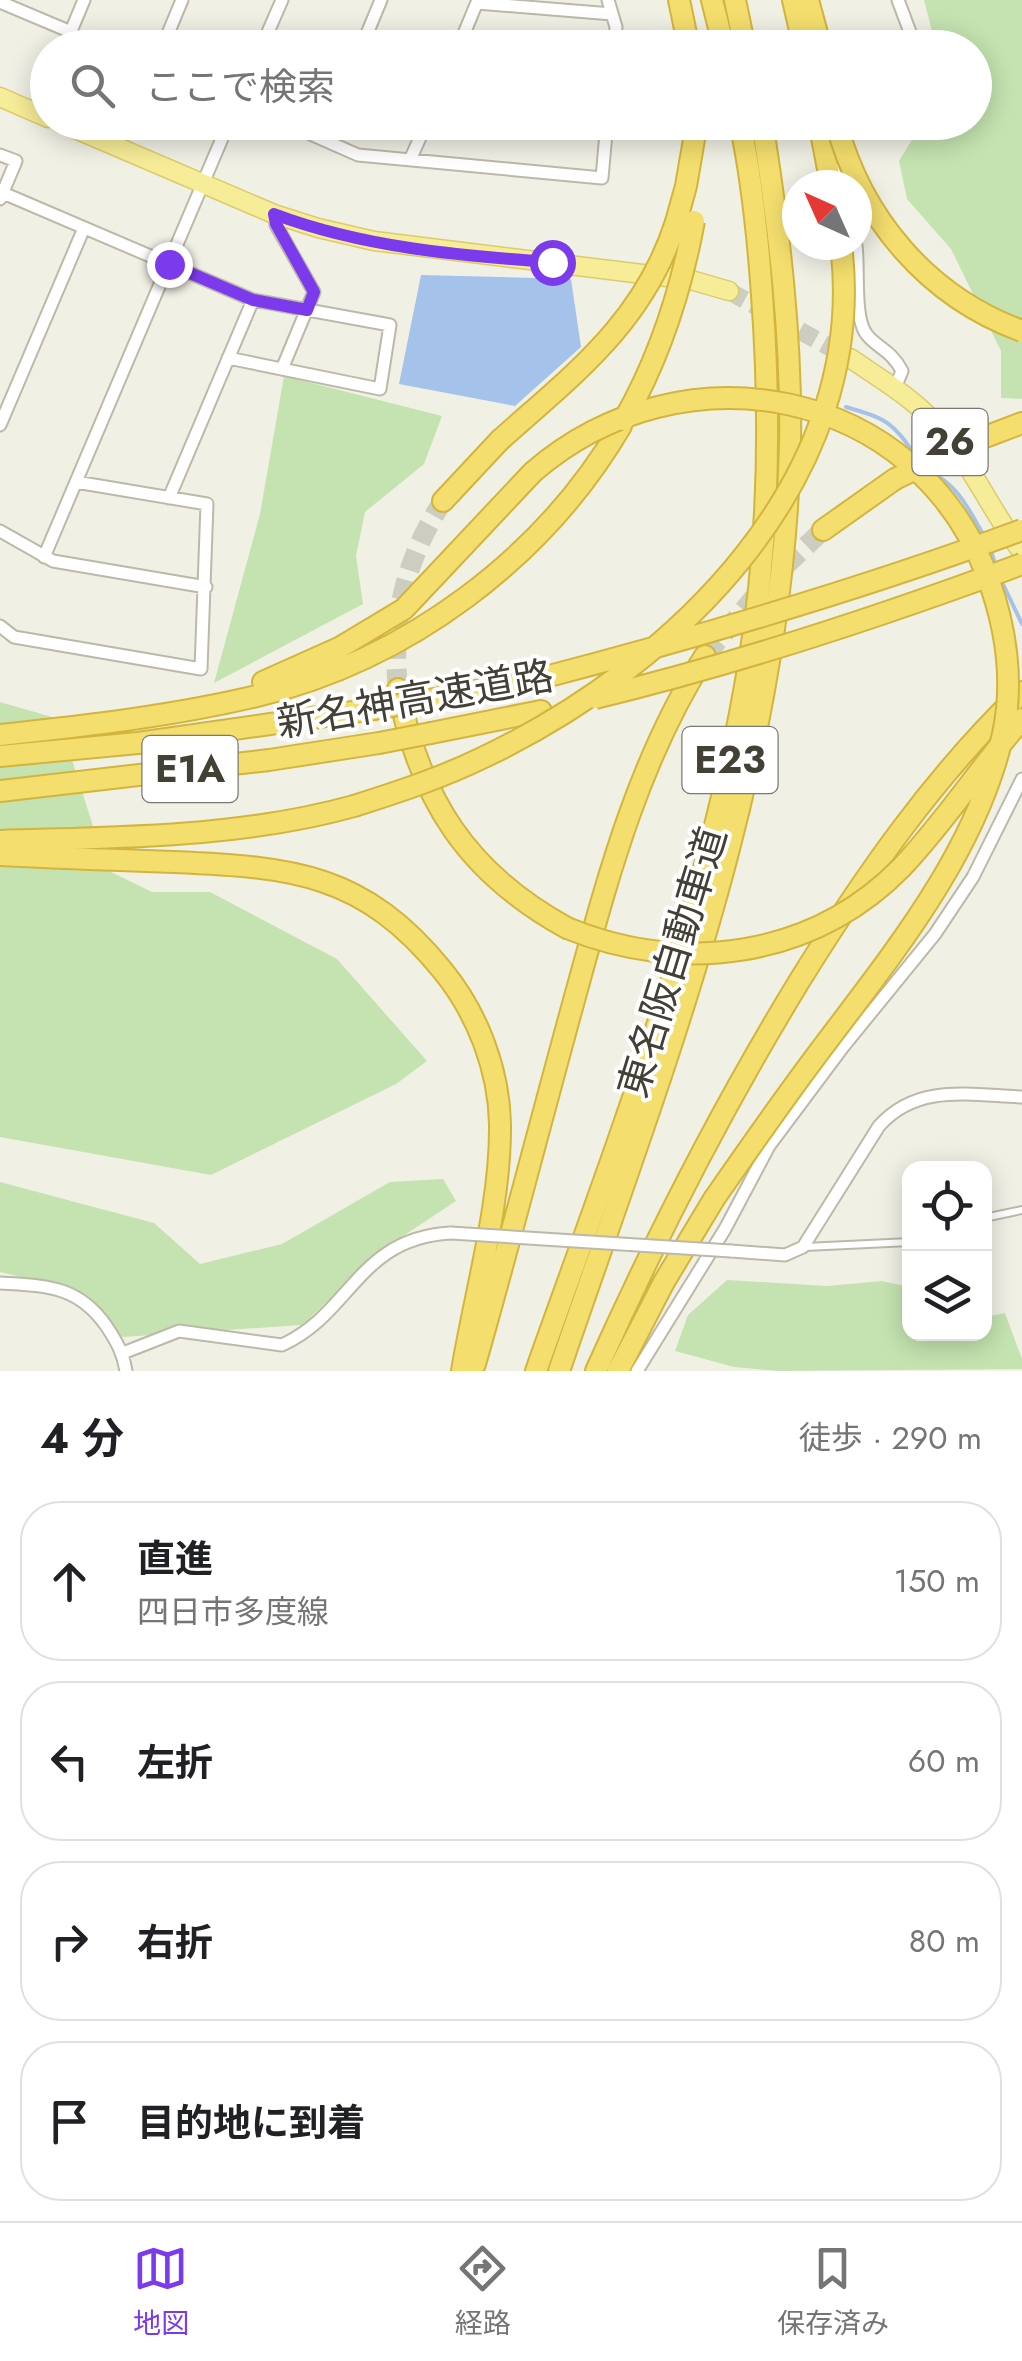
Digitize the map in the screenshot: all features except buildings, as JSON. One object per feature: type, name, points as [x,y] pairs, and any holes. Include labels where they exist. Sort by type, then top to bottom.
[{"type":"highway","points":[[680,0],[686,30]]},
{"type":"highway","points":[[712,0],[720,30]]},
{"type":"highway","points":[[734,0],[742,30]]},
{"type":"highway","points":[[793,0],[800,30]]},
{"type":"highway","points":[[808,0],[816,30]]},
{"type":"highway","points":[[443,501],[500,440],[576,374],[622,326],[685,222],[698,189],[697,140]]},
{"type":"highway","name":"東名阪自動車道","points":[[536,1371],[669,988],[720,804],[749,662],[762,560],[766,488],[766,349],[758,244],[743,140]]},
{"type":"highway","name":"東名阪自動車道","points":[[558,1371],[691,988],[746,784],[770,658],[790,446],[788,349],[779,241],[765,140]]},
{"type":"highway","points":[[822,140],[828,170]]},
{"type":"highway","points":[[842,140],[859,187],[892,238],[937,284],[986,316],[1022,330]]},
{"type":"highway","points":[[0,735],[186,710],[257,696],[322,675],[389,645],[446,612],[491,578],[546,526],[594,469],[621,426],[653,364],[670,319],[685,222]]},
{"type":"highway","points":[[0,841],[231,830],[286,822],[405,790],[482,758],[556,718],[660,640],[747,553],[798,478],[828,405],[842,337],[843,260]]},
{"type":"highway","points":[[186,710],[290,671],[373,630],[425,590],[534,472],[591,431],[618,417],[682,400],[748,397],[804,406],[843,422],[880,442],[930,486],[969,538],[996,601],[1004,631],[1008,692],[1003,732],[976,812],[955,854],[897,946],[775,1110],[688,1239],[618,1371]]},
{"type":"highway","points":[[823,530],[895,479],[1022,423]]},
{"type":"highway","name":"新名神高速道路","points":[[0,756],[138,744],[424,701],[534,680],[765,616],[1022,530]]},
{"type":"highway","name":"新名神高速道路","points":[[0,791],[268,760],[541,711],[761,652],[1022,564]]},
{"type":"highway","points":[[472,1371],[627,819],[662,732],[705,656]]},
{"type":"highway","points":[[398,690],[410,746],[445,820],[470,854],[500,883],[567,928],[634,950],[682,955],[758,947],[813,929],[860,903],[898,871],[1022,719]]},
{"type":"highway","points":[[596,1371],[681,1192],[825,939],[916,809],[1022,692]]},
{"type":"highway","points":[[0,854],[250,864],[301,874],[371,904],[393,919],[431,956],[477,1026],[489,1056],[500,1122],[494,1197],[462,1371]]},
{"type":"main road","points":[[0,97],[30,110]]},
{"type":"main road","points":[[101,140],[274,214],[374,241],[691,280],[729,292]]},
{"type":"main road","name":"26","points":[[850,358],[895,388],[934,422],[970,469],[1022,552]]},
{"type":"street","points":[[72,30],[84,0]]},
{"type":"street","points":[[170,30],[182,0]]},
{"type":"street","points":[[269,30],[282,0]]},
{"type":"street","points":[[368,30],[381,0]]},
{"type":"street","points":[[608,0],[616,30]]},
{"type":"street","points":[[898,0],[909,30]]},
{"type":"street","points":[[466,30],[478,1],[612,14]]},
{"type":"street","points":[[0,2],[66,30]]},
{"type":"street","points":[[44,556],[221,140]]},
{"type":"street","points":[[324,140],[358,154],[602,178],[605,140]]},
{"type":"street","points":[[410,160],[418,140]]},
{"type":"street","points":[[840,170],[836,155],[843,140]]},
{"type":"street","points":[[0,154],[16,161],[1,196],[253,300],[390,325],[380,390],[228,358]]},
{"type":"street","points":[[274,214],[314,292],[282,370]]},
{"type":"street","points":[[0,425],[84,228]]},
{"type":"street","points":[[857,260],[860,318],[866,335],[894,354],[902,371],[895,388]]},
{"type":"street","points":[[169,498],[253,300]]},
{"type":"street","points":[[0,626],[14,637],[200,670],[207,504],[76,482]]},
{"type":"street","points":[[0,531],[53,561],[206,587]]},
{"type":"street","points":[[637,1371],[725,1229],[769,1146],[843,1046],[935,934],[973,876],[1022,778]]},
{"type":"street","points":[[123,1353],[179,1331],[282,1344],[309,1327],[382,1254],[418,1238],[451,1233],[785,1255],[803,1247],[891,1113],[912,1100],[929,1096],[1022,1097]]},
{"type":"street","points":[[0,1282],[56,1288],[80,1298],[103,1321],[123,1353],[126,1371]]},
{"type":"lane","points":[[992,1216],[1022,1210]]},
{"type":"lane","points":[[803,1247],[902,1242]]},
{"type":"green space","points":[[924,0],[1022,0],[1022,399],[1001,398],[1001,351],[951,249],[907,199],[899,161],[912,140],[992,140],[992,30],[932,30]]},
{"type":"green space","points":[[284,376],[442,416],[424,464],[365,512],[356,556],[363,604],[214,683],[260,514]]},
{"type":"green space","points":[[0,702],[59,719],[107,870],[152,892],[210,892],[337,959],[427,1061],[396,1084],[211,1175],[0,1137]]},
{"type":"green space","points":[[443,1179],[456,1201],[382,1250],[302,1325],[123,1337],[59,1286],[0,1272],[0,1182],[154,1223],[200,1264],[282,1244],[390,1182]]},
{"type":"green space","points":[[727,1280],[827,1286],[882,1281],[902,1285],[902,1341],[992,1341],[992,1316],[1005,1313],[1022,1369],[779,1371],[734,1367],[675,1351],[688,1315]]},
{"type":"water","points":[[421,275],[571,279],[581,347],[515,406],[399,384]]},
{"type":"waterway","points":[[846,407],[888,423],[916,457]]},
{"type":"waterway","points":[[929,471],[955,490],[983,534]]},
{"type":"waterway","points":[[990,547],[996,567]]},
{"type":"waterway","points":[[1001,580],[1022,624]]},
{"type":"tunnel","points":[[729,291],[847,357]]},
{"type":"tunnel","points":[[398,689],[397,638],[404,591],[419,545],[443,501]]},
{"type":"tunnel","points":[[705,656],[763,587],[823,530]]},
{"type":"route","points":[[169,264],[253,300],[307,310],[314,292],[274,214],[374,241],[552,262]]}]
